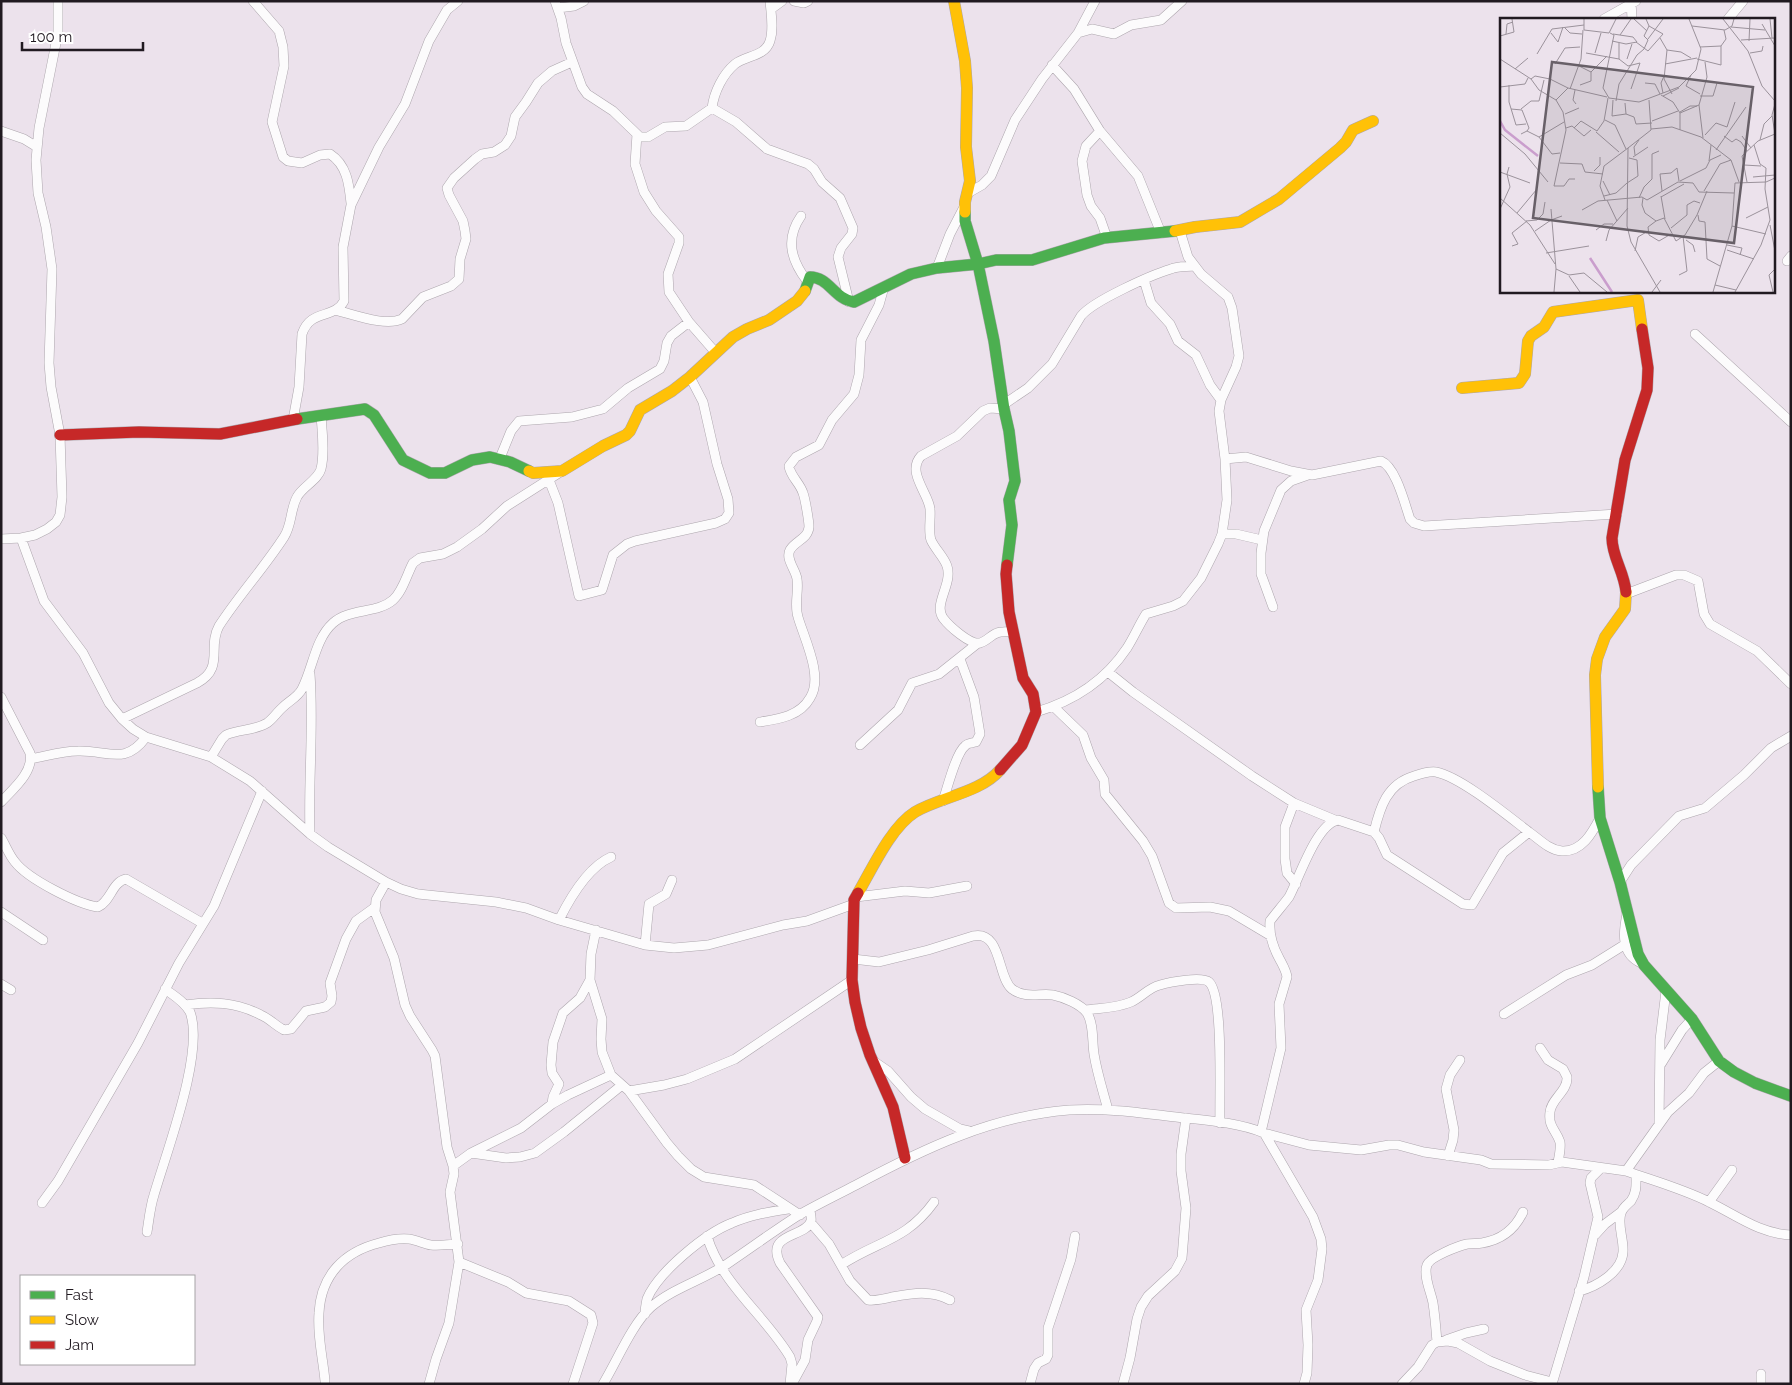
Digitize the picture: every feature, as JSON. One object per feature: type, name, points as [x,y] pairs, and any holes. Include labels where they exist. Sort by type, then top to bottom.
[{"type":"street","points":[[1,539],[35,535],[47,529],[59,519],[62,497],[60,435],[51,387],[49,363],[52,269],[46,227],[38,193],[37,147],[40,118],[58,33],[58,1]]},
{"type":"street","points":[[253,1],[279,31],[283,47],[284,71],[272,122],[282,157],[294,163],[302,163],[326,153],[336,158],[345,172],[351,205]]},
{"type":"street","points":[[584,1],[574,6],[557,4],[572,62],[582,87],[587,94],[613,111],[637,134],[645,138],[665,127],[686,126],[712,108],[714,94],[735,64],[767,48],[771,34],[770,5],[782,1]]},
{"type":"street","points":[[794,1],[804,3],[808,1]]},
{"type":"street","points":[[937,268],[950,234],[964,206],[970,181],[965,140],[967,88],[965,61],[954,1]]},
{"type":"street","points":[[968,193],[982,186],[990,176],[1015,120],[1052,65],[1078,33],[1095,1]]},
{"type":"street","points":[[1078,33],[1092,29],[1114,34],[1130,25],[1162,20],[1182,1]]},
{"type":"street","points":[[1729,18],[1743,1]]},
{"type":"street","points":[[293,420],[299,387],[300,349],[305,326],[309,321],[341,307],[345,294],[343,247],[351,205],[379,147],[405,104],[429,41],[443,16],[455,2]]},
{"type":"street","points":[[1606,18],[1633,2]]},
{"type":"street","points":[[1632,18],[1633,2]]},
{"type":"street","points":[[335,310],[383,322],[398,321],[423,297],[456,283],[459,279],[460,259],[466,240],[463,221],[448,195],[447,188],[454,178],[475,159],[482,154],[494,152],[505,146],[511,136],[515,117],[538,83],[552,72],[572,62]]},
{"type":"street","points":[[1052,65],[1074,89],[1100,131],[1139,178],[1161,233]]},
{"type":"street","points":[[712,108],[736,122],[767,149],[808,164],[814,169],[822,182],[840,198],[853,231],[841,248],[838,257],[848,302]]},
{"type":"street","points":[[211,757],[222,738],[226,735],[255,729],[274,718],[283,707],[298,695],[310,672],[321,641],[332,623],[344,616],[382,606],[392,601],[417,559],[443,554],[457,548],[482,529],[507,506],[603,446],[626,435],[630,431],[640,410],[672,391],[740,333],[769,320],[797,301],[804,293],[807,281],[813,276],[821,279],[836,295],[848,302],[854,302],[912,274],[937,268],[978,264],[996,260],[1020,261],[1040,258],[1107,238],[1235,224],[1284,196],[1334,155],[1346,142],[1353,130],[1373,121]]},
{"type":"street","points":[[1100,131],[1086,146],[1082,161],[1087,195],[1100,218],[1107,238]]},
{"type":"street","points":[[1,132],[24,139],[37,147]]},
{"type":"street","points":[[637,134],[635,164],[644,192],[679,237],[679,243],[668,274],[668,292],[688,322],[716,353]]},
{"type":"street","points":[[905,1158],[893,1107],[872,1060],[861,1028],[852,980],[855,900],[893,833],[902,822],[915,812],[976,787],[998,773],[1022,744],[1036,712],[1033,694],[1023,678],[1009,612],[1006,574],[1012,535],[1009,500],[1015,481],[1009,431],[994,341],[978,264],[965,221],[964,206]]},
{"type":"street","points":[[801,216],[795,225],[792,241],[794,262],[807,281]]},
{"type":"street","points":[[1036,712],[1054,707],[1081,694],[1108,672],[1127,648],[1146,614],[1173,606],[1188,595],[1211,561],[1222,534],[1227,500],[1225,459],[1219,416],[1221,400],[1239,356],[1232,308],[1228,297],[1194,266],[1185,251],[1180,231]]},
{"type":"street","points":[[978,643],[965,638],[952,627],[943,618],[940,610],[947,584],[948,569],[931,541],[930,508],[919,484],[918,464],[921,456],[958,436],[983,411],[990,408],[1004,407],[1028,388],[1052,364],[1081,316],[1088,309],[1123,289],[1171,268],[1194,266]]},
{"type":"street","points":[[1144,280],[1151,303],[1170,324],[1178,341],[1196,355],[1210,385],[1221,400]]},
{"type":"street","points":[[760,722],[780,719],[799,710],[810,699],[814,689],[815,677],[811,659],[797,614],[797,580],[789,555],[790,550],[807,534],[809,526],[803,492],[789,466],[796,457],[819,445],[836,414],[854,394],[859,375],[862,340],[879,305],[884,287]]},
{"type":"street","points":[[1462,388],[1519,383],[1526,373],[1526,348],[1529,339],[1534,332],[1542,330],[1553,312],[1638,300],[1649,378],[1625,460],[1611,543],[1624,574],[1625,609],[1605,637],[1597,659],[1595,698],[1600,818],[1620,882],[1638,954],[1644,965],[1692,1019],[1719,1061],[1734,1072],[1755,1083],[1791,1096]]},
{"type":"street","points":[[500,458],[511,431],[519,421],[572,417],[596,412],[608,406],[628,388],[652,375],[663,365],[667,343],[671,336],[688,322]]},
{"type":"street","points":[[1695,334],[1791,422]]},
{"type":"street","points":[[549,480],[558,503],[579,596],[602,590],[613,555],[631,542],[701,527],[725,519],[728,513],[728,499],[717,464],[703,402],[690,377]]},
{"type":"street","points":[[60,435],[139,432],[220,434],[360,409],[369,412],[378,421],[403,460],[430,473],[445,473],[478,458],[500,458],[533,473],[562,472]]},
{"type":"street","points":[[122,719],[203,680],[212,670],[215,636],[218,628],[285,536],[297,497],[320,471],[322,458],[321,416]]},
{"type":"street","points":[[1225,459],[1246,457],[1308,475]]},
{"type":"street","points":[[1273,607],[1261,574],[1262,540],[1281,490],[1291,481],[1308,475],[1381,461],[1385,463],[1399,486],[1410,519],[1414,523],[1424,526],[1617,514]]},
{"type":"street","points":[[1222,534],[1236,534],[1262,540]]},
{"type":"street","points":[[21,538],[44,601],[83,653],[109,703],[133,729],[146,737],[211,757],[250,781],[310,834],[328,847],[386,882],[418,894],[496,902],[526,908],[559,920],[645,945],[674,948],[708,945],[783,925],[807,921],[855,900],[904,891],[929,893],[967,886]]},
{"type":"street","points":[[1626,594],[1676,575],[1684,575],[1696,579],[1699,584],[1706,619],[1714,626],[1757,651],[1791,684]]},
{"type":"street","points":[[860,745],[898,710],[912,683],[939,674],[978,643],[987,640],[996,633],[1012,632]]},
{"type":"street","points":[[943,801],[962,748],[966,744],[976,742],[980,734],[974,697],[960,658]]},
{"type":"street","points":[[310,672],[312,706],[308,799],[310,834]]},
{"type":"street","points":[[1108,672],[1133,692],[1239,767],[1294,802],[1334,820],[1374,832],[1387,854],[1463,904],[1472,905],[1503,853],[1530,832]]},
{"type":"street","points":[[1,697],[32,759],[27,772],[1,802]]},
{"type":"street","points":[[1054,707],[1083,735],[1091,758],[1104,780],[1105,794],[1143,841],[1152,856],[1169,903],[1176,908],[1210,907],[1229,911],[1271,936]]},
{"type":"street","points":[[1620,882],[1631,865],[1679,816],[1705,808],[1744,775],[1771,748],[1791,736]]},
{"type":"street","points":[[32,759],[75,751],[124,754],[134,751],[146,737]]},
{"type":"street","points":[[1374,832],[1386,795],[1393,788],[1408,778],[1434,772],[1452,777],[1506,814],[1550,848],[1562,851],[1570,850],[1581,844],[1590,837],[1600,818]]},
{"type":"street","points":[[42,1202],[58,1181],[138,1043],[164,989],[219,897],[262,791]]},
{"type":"street","points":[[1294,802],[1285,827],[1285,859],[1287,873],[1296,884]]},
{"type":"street","points":[[1304,1384],[1307,1373],[1308,1345],[1306,1310],[1318,1280],[1322,1250],[1321,1239],[1313,1216],[1263,1132],[1280,1048],[1279,1004],[1287,977],[1287,972],[1275,951],[1271,936],[1271,920],[1296,884],[1312,846],[1334,820]]},
{"type":"street","points":[[1,838],[20,868],[37,880],[67,896],[98,907],[105,902],[120,881],[126,879],[202,923]]},
{"type":"street","points":[[559,920],[573,896],[590,874],[600,863],[611,857]]},
{"type":"street","points":[[645,945],[649,904],[666,894],[672,880]]},
{"type":"street","points":[[386,882],[376,900],[374,908],[394,958],[405,1005],[435,1056],[447,1146],[454,1174],[450,1192],[459,1262],[449,1323],[429,1384]]},
{"type":"street","points":[[185,1005],[212,1002],[237,1005],[261,1014],[284,1030],[291,1029],[306,1011],[325,1007],[331,1002],[330,983],[346,939],[356,921],[374,908]]},
{"type":"street","points":[[1627,911],[1624,945],[1635,960],[1644,965]]},
{"type":"street","points":[[1,912],[43,940]]},
{"type":"street","points":[[596,930],[590,980],[600,1011],[602,1052],[611,1075],[625,1088],[667,1143],[691,1169],[704,1176],[754,1185],[800,1215]]},
{"type":"street","points":[[852,959],[879,962],[981,935],[991,942],[996,949],[1007,983],[1014,991],[1032,996],[1054,995],[1086,1010],[1090,1020],[1094,1054],[1108,1110]]},
{"type":"street","points":[[1504,1014],[1566,975],[1592,965],[1624,945]]},
{"type":"street","points":[[1086,1010],[1117,1006],[1132,1001],[1147,990],[1161,985],[1200,979],[1208,981],[1215,994],[1218,1020],[1220,1122]]},
{"type":"street","points":[[552,1104],[559,1084],[552,1073],[553,1042],[563,1013],[580,998],[590,980]]},
{"type":"street","points":[[471,1153],[506,1158],[520,1157],[535,1152],[625,1088],[664,1086],[687,1079],[734,1059],[852,980]]},
{"type":"street","points":[[1,984],[11,990]]},
{"type":"street","points":[[147,1232],[153,1195],[183,1096],[193,1051],[191,1016],[185,1005],[164,989]]},
{"type":"street","points":[[1659,1124],[1660,1040],[1666,991]]},
{"type":"street","points":[[1661,1064],[1682,1030],[1692,1019]]},
{"type":"street","points":[[1540,1048],[1548,1060],[1563,1069],[1568,1082],[1555,1099],[1550,1113],[1551,1128],[1560,1143],[1558,1162]]},
{"type":"street","points":[[872,1060],[888,1071],[911,1097],[925,1109],[960,1129],[969,1132]]},
{"type":"street","points":[[1448,1156],[1454,1130],[1446,1089],[1450,1075],[1460,1060]]},
{"type":"street","points":[[1626,1171],[1668,1112],[1693,1088],[1704,1073],[1719,1061]]},
{"type":"street","points":[[453,1166],[471,1153],[521,1128],[552,1104],[611,1075]]},
{"type":"street","points":[[603,1384],[645,1314],[656,1303],[722,1268],[800,1215],[905,1158],[969,1132],[995,1124],[1061,1111],[1108,1110],[1220,1122],[1309,1145],[1361,1150],[1394,1145],[1448,1156],[1481,1160],[1499,1165],[1549,1165],[1558,1162],[1626,1171],[1709,1202],[1760,1229],[1791,1234]]},
{"type":"street","points":[[1123,1384],[1137,1319],[1142,1307],[1148,1296],[1176,1271],[1182,1258],[1186,1197],[1181,1172],[1181,1154],[1186,1118]]},
{"type":"street","points":[[1441,1341],[1458,1343],[1490,1361],[1524,1375],[1552,1383],[1594,1236],[1598,1214],[1590,1183],[1591,1178],[1601,1168]]},
{"type":"street","points":[[1709,1202],[1732,1170]]},
{"type":"street","points":[[1594,1236],[1605,1224],[1621,1212],[1631,1200],[1637,1189],[1636,1175]]},
{"type":"street","points":[[841,1265],[857,1255],[882,1245],[905,1231],[920,1219],[934,1202]]},
{"type":"street","points":[[645,1314],[647,1299],[659,1281],[674,1264],[707,1236],[731,1223],[788,1208]]},
{"type":"street","points":[[810,1210],[810,1223],[829,1244],[850,1281],[868,1300],[876,1301],[920,1292],[932,1292],[950,1300]]},
{"type":"street","points":[[1441,1341],[1426,1273],[1430,1260],[1464,1245],[1483,1243],[1502,1236],[1508,1232],[1523,1212]]},
{"type":"street","points":[[1579,1291],[1590,1288],[1600,1282],[1618,1266],[1623,1252],[1620,1224],[1621,1212]]},
{"type":"street","points":[[791,1384],[805,1360],[808,1340],[818,1321],[818,1317],[780,1263],[778,1249],[785,1238],[805,1228],[810,1223]]},
{"type":"street","points":[[707,1236],[722,1268],[790,1357],[792,1364],[791,1384]]},
{"type":"street","points":[[1030,1384],[1034,1369],[1038,1363],[1046,1360],[1048,1355],[1048,1328],[1071,1259],[1075,1236]]},
{"type":"street","points":[[325,1381],[319,1341],[320,1304],[326,1284],[334,1270],[343,1260],[354,1252],[368,1246],[400,1239],[416,1240],[431,1245],[458,1244]]},
{"type":"street","points":[[459,1262],[508,1282],[526,1293],[569,1301],[590,1315],[593,1323],[573,1384]]},
{"type":"street","points":[[1402,1384],[1418,1367],[1432,1345],[1457,1335],[1484,1329]]},
{"type":"street","points":[[1761,1374],[1761,1384]]},
{"type":"traffic: fast","points":[[965,212],[965,221],[978,264],[994,341],[1015,481],[1009,500],[1012,525],[1007,565]]},
{"type":"traffic: fast","points":[[805,291],[810,277],[817,278],[822,280],[841,297],[854,302],[911,274],[937,268],[978,264],[996,260],[1032,260],[1104,238],[1175,231]]},
{"type":"traffic: fast","points":[[297,419],[365,409],[374,415],[403,460],[430,473],[445,473],[472,460],[490,457],[510,462],[529,471]]},
{"type":"traffic: fast","points":[[1598,787],[1600,818],[1620,882],[1638,954],[1644,965],[1692,1019],[1719,1061],[1734,1072],[1755,1083],[1791,1096]]},
{"type":"traffic: slow","points":[[954,1],[965,61],[967,88],[966,147],[970,181],[965,202],[965,212]]},
{"type":"traffic: slow","points":[[1175,231],[1240,222],[1279,199],[1340,148],[1353,130],[1373,121]]},
{"type":"traffic: slow","points":[[529,471],[533,473],[562,471],[603,446],[626,435],[630,431],[640,410],[672,391],[690,377],[733,337],[769,320],[797,301],[805,291]]},
{"type":"traffic: slow","points":[[1462,388],[1519,383],[1525,374],[1528,341],[1531,336],[1544,327],[1553,312],[1638,300],[1642,329]]},
{"type":"traffic: slow","points":[[1598,787],[1595,675],[1597,659],[1605,637],[1625,609],[1626,592]]},
{"type":"traffic: slow","points":[[858,893],[890,838],[906,819],[925,807],[982,784],[1000,770]]},
{"type":"traffic: jam","points":[[1626,592],[1614,552],[1612,538],[1625,460],[1647,390],[1648,368],[1642,329]]},
{"type":"traffic: jam","points":[[60,435],[139,432],[220,434],[297,419]]},
{"type":"traffic: jam","points":[[1000,770],[1022,745],[1036,712],[1033,694],[1023,678],[1009,612],[1007,565]]},
{"type":"traffic: jam","points":[[858,893],[854,900],[852,980],[855,1002],[870,1055],[893,1107],[905,1158]]}]
